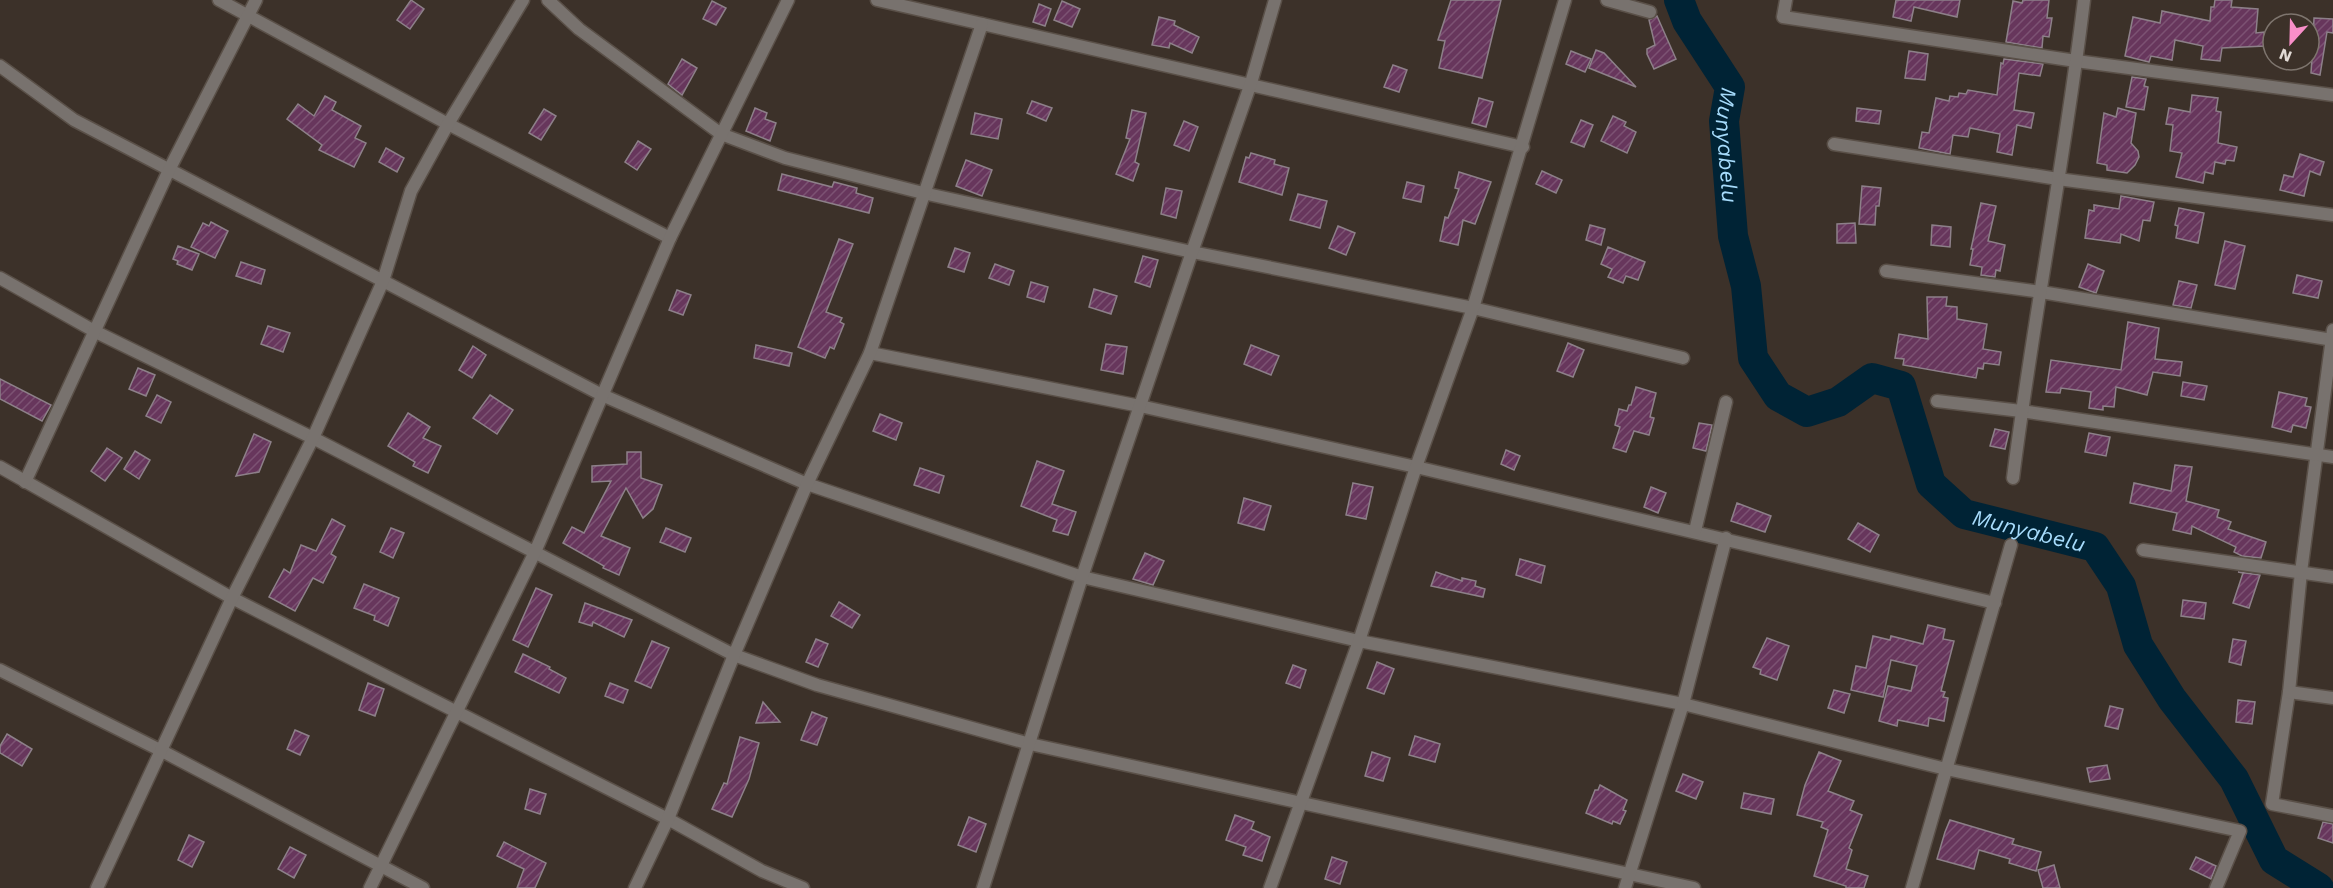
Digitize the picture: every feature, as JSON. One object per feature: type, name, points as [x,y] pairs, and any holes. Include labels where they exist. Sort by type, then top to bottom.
[{"type":"street","points":[[219,0],[448,124],[670,238]]},
{"type":"street","points":[[25,482],[169,170],[256,0]]},
{"type":"street","points":[[98,888],[232,598],[313,438],[383,281],[411,191],[448,124],[523,0]]},
{"type":"street","points":[[548,0],[579,29],[721,134],[785,158],[923,193],[1192,252],[1473,308],[1683,358]]},
{"type":"street","points":[[370,888],[535,552],[670,238],[788,0]]},
{"type":"street","points":[[877,0],[1251,83],[1523,147]]},
{"type":"street","points":[[983,888],[1082,577],[1251,83],[1275,0]]},
{"type":"street","points":[[1270,888],[1359,641],[1416,467],[1473,308],[1523,147],[1565,0]]},
{"type":"street","points":[[1607,0],[1650,12]]},
{"type":"street","points":[[1786,0],[1783,17],[2076,61],[2333,95]]},
{"type":"street","points":[[2013,478],[2021,411],[2084,0]]},
{"type":"street","points":[[634,888],[668,819],[734,655],[807,484],[870,353],[982,24]]},
{"type":"street","points":[[0,66],[74,120],[602,395],[807,484],[1082,577],[1359,641],[1683,704],[1946,769],[2240,831],[2216,888]]},
{"type":"street","points":[[1834,144],[2058,179],[2333,215]]},
{"type":"street","points":[[1886,271],[2332,336],[2301,572],[2289,692],[2272,804],[2333,816]]},
{"type":"street","points":[[0,278],[96,332],[313,438],[734,655],[817,685],[1030,744],[1694,888]]},
{"type":"street","points":[[870,353],[1140,406],[1416,467],[1995,603]]},
{"type":"street","points":[[1937,401],[2021,411],[2333,457]]},
{"type":"street","points":[[1695,531],[1726,402]]},
{"type":"street","points":[[0,466],[232,598],[668,819],[762,871],[803,888]]},
{"type":"street","points":[[1625,888],[1683,704],[1726,538]]},
{"type":"street","points":[[1912,888],[2011,545]]},
{"type":"street","points":[[2143,550],[2333,578]]},
{"type":"street","points":[[0,670],[162,751],[379,867],[423,888]]},
{"type":"street","points":[[2289,692],[2333,698]]},
{"type":"building","points":[[411,0],[424,9],[410,29],[397,20]]},
{"type":"building","points":[[1451,0],[1501,0],[1482,78],[1439,68],[1445,41],[1438,40]]},
{"type":"building","points":[[1896,0],[1960,0],[1957,17],[1914,7],[1911,21],[1893,17]]},
{"type":"building","points":[[2023,0],[2049,0],[2047,18],[2052,18],[2049,37],[2043,36],[2042,48],[2006,42],[2013,1],[2022,3]]},
{"type":"building","points":[[2215,0],[2232,0],[2231,7],[2258,9],[2256,33],[2261,32],[2261,46],[2222,48],[2220,61],[2201,59],[2203,46],[2175,40],[2172,60],[2151,56],[2149,62],[2125,56],[2133,17],[2160,23],[2162,11],[2210,21],[2211,7],[2214,7]]},
{"type":"building","points":[[712,1],[726,8],[716,25],[703,19]]},
{"type":"building","points":[[1062,1],[1080,9],[1072,27],[1054,20]]},
{"type":"building","points":[[1039,4],[1051,9],[1045,26],[1033,22]]},
{"type":"building","points":[[1657,16],[1676,59],[1654,69],[1647,49],[1655,45],[1649,20]]},
{"type":"building","points":[[1159,17],[1175,21],[1174,25],[1199,37],[1192,53],[1170,43],[1169,48],[1152,45]]},
{"type":"building","points":[[2321,18],[2333,19],[2333,33],[2327,32],[2321,69]]},
{"type":"building","points":[[1596,50],[1604,53],[1636,87],[1589,68]]},
{"type":"building","points":[[1571,51],[1591,59],[1585,72],[1566,64]]},
{"type":"building","points":[[1909,51],[1928,54],[1925,80],[1905,78]]},
{"type":"building","points":[[682,59],[697,68],[682,95],[668,84]]},
{"type":"building","points":[[2004,59],[2043,64],[2040,76],[2019,73],[2014,110],[2034,113],[2031,128],[2017,125],[2012,155],[1997,152],[2000,134],[1970,128],[1968,137],[1953,135],[1950,154],[1919,148],[1922,132],[1929,133],[1936,98],[1949,101],[1950,96],[1958,97],[1959,93],[1966,94],[1968,90],[1997,95],[2001,63],[2003,64]]},
{"type":"building","points":[[1393,65],[1407,70],[1399,92],[1384,87]]},
{"type":"building","points":[[2132,77],[2146,79],[2144,86],[2148,87],[2144,110],[2126,107]]},
{"type":"building","points":[[2192,95],[2218,98],[2216,111],[2221,112],[2218,143],[2237,147],[2234,161],[2226,160],[2225,164],[2215,162],[2213,174],[2205,172],[2203,183],[2176,177],[2182,153],[2170,151],[2173,125],[2166,124],[2169,108],[2190,112]]},
{"type":"building","points":[[325,96],[336,102],[332,110],[361,126],[355,138],[366,143],[354,167],[319,150],[322,145],[287,119],[298,104],[314,116]]},
{"type":"building","points":[[1479,98],[1493,102],[1486,127],[1472,123]]},
{"type":"building","points":[[1032,101],[1052,108],[1046,121],[1027,113]]},
{"type":"building","points":[[755,108],[767,113],[765,119],[776,123],[770,141],[746,131]]},
{"type":"building","points":[[1857,108],[1881,111],[1879,124],[1856,121]]},
{"type":"building","points":[[2118,108],[2136,113],[2131,143],[2138,151],[2139,157],[2127,173],[2107,170],[2107,165],[2097,163],[2104,113],[2116,117]]},
{"type":"building","points":[[544,109],[556,116],[541,140],[529,133]]},
{"type":"building","points":[[1132,110],[1146,113],[1135,162],[1139,164],[1133,181],[1116,174],[1130,139],[1126,138]]},
{"type":"building","points":[[975,113],[1002,119],[998,139],[971,134]]},
{"type":"building","points":[[1613,116],[1626,122],[1624,126],[1636,132],[1627,153],[1601,141]]},
{"type":"building","points":[[1581,120],[1593,125],[1584,147],[1571,142]]},
{"type":"building","points":[[1184,121],[1198,127],[1189,151],[1174,145]]},
{"type":"building","points":[[638,141],[651,149],[637,170],[625,162]]},
{"type":"building","points":[[386,148],[404,158],[397,172],[379,162]]},
{"type":"building","points":[[1251,153],[1275,160],[1274,164],[1289,168],[1282,195],[1239,182],[1246,157],[1249,158]]},
{"type":"building","points":[[2300,154],[2324,162],[2320,175],[2310,171],[2304,196],[2280,190],[2284,175],[2293,177]]},
{"type":"building","points":[[966,160],[992,170],[982,196],[956,186]]},
{"type":"building","points":[[1542,171],[1562,180],[1556,193],[1536,184]]},
{"type":"building","points":[[1459,172],[1491,182],[1475,224],[1463,220],[1458,245],[1440,241],[1445,217],[1448,218],[1459,189],[1455,188]]},
{"type":"building","points":[[782,174],[832,187],[834,182],[857,188],[856,193],[873,198],[869,213],[778,190]]},
{"type":"building","points":[[1407,182],[1424,186],[1421,202],[1403,198]]},
{"type":"building","points":[[1862,186],[1881,188],[1879,206],[1876,206],[1875,225],[1859,224]]},
{"type":"building","points":[[1166,188],[1182,191],[1176,218],[1161,214]]},
{"type":"building","points":[[1298,194],[1327,201],[1320,228],[1290,220]]},
{"type":"building","points":[[2121,196],[2154,202],[2150,221],[2143,220],[2139,241],[2121,234],[2120,243],[2085,238],[2089,210],[2094,211],[2094,205],[2119,209]]},
{"type":"building","points":[[1981,203],[1996,206],[1988,241],[2005,245],[2000,271],[1996,270],[1995,277],[1981,275],[1982,267],[1970,265],[1973,249],[1971,249]]},
{"type":"building","points":[[2179,208],[2204,213],[2198,243],[2176,238],[2178,226],[2175,225]]},
{"type":"building","points":[[211,222],[228,231],[215,258],[191,247],[203,223],[209,226]]},
{"type":"building","points":[[1855,223],[1856,243],[1837,243],[1837,224]]},
{"type":"building","points":[[1590,225],[1605,229],[1601,245],[1586,240]]},
{"type":"building","points":[[1932,225],[1951,227],[1950,247],[1931,245]]},
{"type":"building","points":[[1338,226],[1355,233],[1346,255],[1329,248]]},
{"type":"building","points":[[839,239],[853,244],[826,312],[842,318],[840,322],[844,324],[834,349],[830,347],[825,358],[798,347]]},
{"type":"building","points":[[2225,241],[2245,246],[2235,289],[2215,285]]},
{"type":"building","points":[[178,246],[199,254],[192,270],[177,264],[178,261],[173,259]]},
{"type":"building","points":[[1608,247],[1645,262],[1638,280],[1626,276],[1623,283],[1608,277],[1612,269],[1601,264]]},
{"type":"building","points":[[955,248],[970,253],[964,272],[948,267]]},
{"type":"building","points":[[1143,256],[1158,260],[1150,287],[1135,282]]},
{"type":"building","points":[[241,262],[265,270],[261,284],[236,276]]},
{"type":"building","points":[[995,264],[1014,271],[1009,285],[989,278]]},
{"type":"building","points":[[2088,264],[2104,271],[2096,293],[2079,287]]},
{"type":"building","points":[[2297,275],[2322,281],[2318,298],[2293,293]]},
{"type":"building","points":[[2179,281],[2197,285],[2191,308],[2173,305]]},
{"type":"building","points":[[1031,282],[1048,287],[1044,302],[1027,297]]},
{"type":"building","points":[[1094,289],[1117,296],[1111,314],[1089,307]]},
{"type":"building","points":[[677,290],[691,295],[683,315],[669,310]]},
{"type":"building","points":[[1927,297],[1947,297],[1946,306],[1957,307],[1957,319],[1987,324],[1983,349],[2001,352],[1999,365],[1984,363],[1983,369],[1978,368],[1976,378],[1903,365],[1904,359],[1895,358],[1899,334],[1928,339]]},
{"type":"building","points":[[2128,322],[2159,328],[2155,359],[2182,362],[2180,376],[2153,372],[2147,395],[2116,387],[2114,407],[2103,406],[2103,410],[2089,408],[2091,392],[2061,388],[2060,393],[2046,392],[2051,360],[2121,370]]},
{"type":"building","points":[[268,326],[290,333],[283,352],[261,344]]},
{"type":"building","points":[[1568,343],[1584,350],[1573,377],[1557,371]]},
{"type":"building","points":[[1106,344],[1127,347],[1123,374],[1101,370]]},
{"type":"building","points":[[756,345],[792,353],[789,366],[754,358]]},
{"type":"building","points":[[1251,345],[1279,356],[1271,375],[1244,364]]},
{"type":"building","points":[[473,346],[486,355],[472,378],[459,370]]},
{"type":"building","points":[[138,368],[155,375],[146,396],[129,389]]},
{"type":"building","points":[[0,379],[51,405],[42,421],[0,399]]},
{"type":"building","points":[[2183,382],[2207,386],[2204,400],[2181,396]]},
{"type":"building","points":[[1636,387],[1656,393],[1650,417],[1654,418],[1649,435],[1634,431],[1626,452],[1613,448],[1620,427],[1615,425],[1619,409],[1627,411],[1631,405]]},
{"type":"building","points":[[2279,392],[2307,398],[2305,406],[2311,407],[2306,428],[2293,425],[2291,432],[2272,427]]},
{"type":"building","points":[[157,395],[171,402],[161,423],[146,416]]},
{"type":"building","points":[[490,395],[513,410],[497,434],[473,418]]},
{"type":"building","points":[[408,413],[430,427],[423,438],[441,446],[428,473],[413,466],[415,462],[388,446]]},
{"type":"building","points":[[880,414],[902,423],[896,440],[873,431]]},
{"type":"building","points":[[1699,423],[1712,425],[1706,451],[1693,448]]},
{"type":"building","points":[[1995,429],[2009,432],[2005,449],[1990,446]]},
{"type":"building","points":[[2089,433],[2110,437],[2106,456],[2085,452]]},
{"type":"building","points":[[254,434],[271,442],[259,472],[236,476]]},
{"type":"building","points":[[107,448],[122,458],[105,481],[91,471]]},
{"type":"building","points":[[1506,450],[1520,456],[1514,470],[1501,464]]},
{"type":"building","points":[[135,451],[150,460],[139,479],[124,469]]},
{"type":"building","points":[[627,452],[641,452],[641,478],[662,485],[653,509],[643,518],[626,488],[601,536],[630,548],[619,575],[603,568],[604,566],[563,543],[572,527],[584,533],[611,481],[592,482],[592,466],[627,464]]},
{"type":"building","points":[[1037,461],[1064,471],[1052,504],[1076,512],[1068,535],[1053,531],[1057,520],[1021,506]]},
{"type":"building","points":[[2175,465],[2192,467],[2186,501],[2219,510],[2217,517],[2231,522],[2228,529],[2266,542],[2261,558],[2242,556],[2234,552],[2236,547],[2192,526],[2191,534],[2173,530],[2177,513],[2130,503],[2134,483],[2171,491]]},
{"type":"building","points":[[920,468],[944,476],[939,493],[914,485]]},
{"type":"building","points":[[1353,483],[1373,487],[1366,519],[1346,515]]},
{"type":"building","points":[[1651,487],[1666,493],[1658,513],[1644,507]]},
{"type":"building","points":[[1244,498],[1271,506],[1264,530],[1238,523]]},
{"type":"building","points":[[1737,503],[1771,516],[1765,532],[1731,521]]},
{"type":"building","points":[[332,519],[345,526],[331,554],[336,557],[323,583],[313,578],[295,611],[269,597],[284,569],[290,573],[301,545],[316,551]]},
{"type":"building","points":[[1858,523],[1879,535],[1870,552],[1848,539]]},
{"type":"building","points":[[391,528],[404,533],[393,558],[380,552]]},
{"type":"building","points":[[666,528],[691,538],[685,552],[660,542]]},
{"type":"building","points":[[1145,553],[1164,561],[1153,585],[1133,579]]},
{"type":"building","points":[[1520,559],[1545,566],[1541,583],[1516,575]]},
{"type":"building","points":[[1436,572],[1462,581],[1462,578],[1476,581],[1475,586],[1485,589],[1483,597],[1431,586]]},
{"type":"building","points":[[2238,572],[2260,575],[2249,608],[2233,603],[2243,573]]},
{"type":"building","points":[[364,584],[399,598],[388,626],[374,620],[375,616],[354,608]]},
{"type":"building","points":[[536,588],[552,595],[528,647],[513,640]]},
{"type":"building","points":[[2183,600],[2206,603],[2204,619],[2181,616]]},
{"type":"building","points":[[839,602],[860,615],[852,628],[831,616]]},
{"type":"building","points":[[585,603],[632,620],[624,637],[593,622],[592,626],[579,622]]},
{"type":"building","points":[[1928,625],[1945,629],[1943,639],[1954,641],[1941,691],[1945,692],[1943,697],[1948,698],[1944,721],[1929,718],[1928,726],[1898,720],[1897,726],[1879,721],[1888,686],[1911,691],[1917,666],[1891,660],[1883,697],[1851,690],[1856,666],[1866,668],[1873,636],[1890,640],[1891,636],[1923,644]]},
{"type":"building","points":[[1767,638],[1789,646],[1777,680],[1760,674],[1761,670],[1753,667]]},
{"type":"building","points":[[816,639],[828,644],[818,667],[806,662]]},
{"type":"building","points":[[2233,639],[2246,641],[2241,665],[2229,662]]},
{"type":"building","points":[[652,641],[669,648],[651,688],[635,681]]},
{"type":"building","points":[[523,654],[550,667],[549,669],[566,678],[559,693],[515,672]]},
{"type":"building","points":[[1377,662],[1394,669],[1384,694],[1367,688]]},
{"type":"building","points":[[1293,665],[1306,670],[1300,688],[1286,683]]},
{"type":"building","points":[[368,683],[384,689],[375,716],[359,710]]},
{"type":"building","points":[[610,683],[628,690],[623,703],[605,696]]},
{"type":"building","points":[[1834,690],[1850,694],[1844,713],[1828,708]]},
{"type":"building","points":[[2238,700],[2255,702],[2252,724],[2236,722]]},
{"type":"building","points":[[763,702],[780,722],[756,723]]},
{"type":"building","points":[[2110,706],[2123,709],[2118,729],[2105,726]]},
{"type":"building","points":[[812,712],[827,718],[817,745],[801,740]]},
{"type":"building","points":[[295,730],[309,736],[300,755],[287,749]]},
{"type":"building","points":[[7,734],[32,749],[22,766],[0,753],[0,746]]},
{"type":"building","points":[[1415,736],[1440,744],[1435,762],[1409,755]]},
{"type":"building","points":[[740,737],[759,743],[749,779],[732,817],[712,809],[724,783],[727,784]]},
{"type":"building","points":[[1372,752],[1390,758],[1383,781],[1365,776]]},
{"type":"building","points":[[1819,752],[1841,761],[1828,791],[1854,801],[1850,810],[1862,815],[1849,848],[1852,850],[1846,869],[1868,876],[1864,888],[1846,888],[1846,886],[1814,876],[1828,830],[1821,827],[1823,822],[1797,815],[1805,785]]},
{"type":"building","points":[[2107,765],[2110,779],[2090,782],[2087,768]]},
{"type":"building","points":[[1683,774],[1703,782],[1696,799],[1676,791]]},
{"type":"building","points":[[1600,785],[1627,800],[1623,810],[1626,811],[1620,824],[1613,821],[1612,824],[1586,813],[1595,790],[1598,790]]},
{"type":"building","points":[[530,789],[546,794],[540,814],[525,809]]},
{"type":"building","points":[[1744,793],[1774,799],[1771,814],[1741,808]]},
{"type":"building","points":[[1235,815],[1254,822],[1251,829],[1270,837],[1262,861],[1243,855],[1246,847],[1226,840]]},
{"type":"building","points":[[969,817],[986,824],[976,852],[958,845]]},
{"type":"building","points":[[1950,820],[2014,839],[2012,844],[2041,852],[2036,871],[2009,863],[2010,859],[1979,850],[1974,869],[1937,859]]},
{"type":"building","points":[[2323,822],[2333,824],[2333,843],[2318,838]]},
{"type":"building","points":[[189,835],[204,842],[192,867],[178,860]]},
{"type":"building","points":[[504,842],[546,863],[535,888],[517,888],[524,869],[497,856]]},
{"type":"building","points":[[290,847],[306,855],[294,878],[278,869]]},
{"type":"building","points":[[1332,857],[1347,862],[1340,884],[1325,879]]},
{"type":"building","points":[[2196,857],[2216,866],[2211,879],[2190,869]]},
{"type":"building","points":[[2054,865],[2060,888],[2043,888],[2038,870]]},
{"type":"waterway","name":"Munyabelu","points":[[1679,0],[1687,21],[1730,87],[1724,121],[1733,236],[1746,286],[1753,358],[1778,396],[1807,412],[1838,402],[1872,378],[1901,386],[1931,484],[1964,514],[2095,547],[2121,586],[2138,645],[2172,699],[2234,779],[2274,860],[2319,888]]}]
